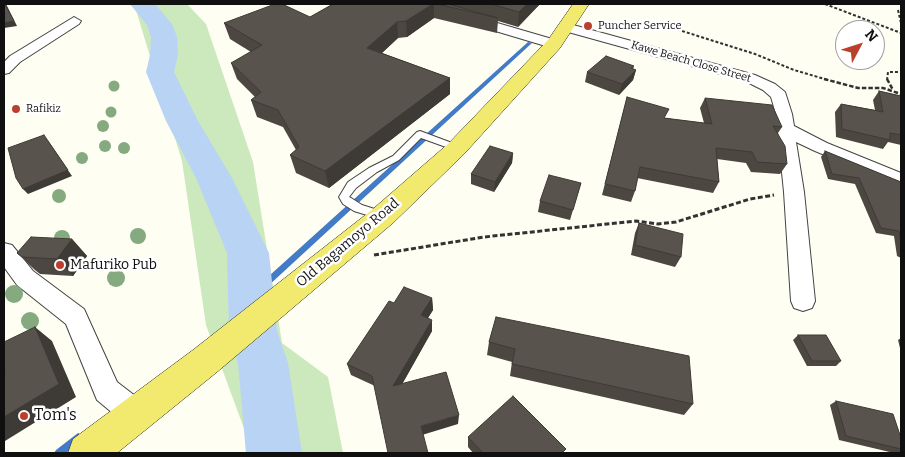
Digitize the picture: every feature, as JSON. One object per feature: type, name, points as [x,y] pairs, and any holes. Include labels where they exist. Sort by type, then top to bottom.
[{"type":"main road","name":"Old Bagamoyo Road","points":[[87,453],[205,361],[383,216],[457,148],[560,35],[581,4]]},
{"type":"street","name":"Kawe Beach Close Street","points":[[419,4],[750,78],[770,87],[779,95],[786,129],[794,192],[803,301]]},
{"type":"street","points":[[4,70],[16,59],[74,21]]},
{"type":"street","points":[[786,129],[821,147],[901,180]]},
{"type":"street","points":[[4,251],[25,278],[75,317],[107,392],[137,415]]},
{"type":"lane","points":[[383,216],[358,208],[347,201],[344,197],[352,185],[373,170],[396,158],[420,134],[457,148]]},
{"type":"path","points":[[824,4],[901,32]]},
{"type":"path","points":[[898,10],[901,23]]},
{"type":"path","points":[[663,25],[841,84],[858,88],[883,88],[901,94]]},
{"type":"path","points":[[893,90],[886,78],[888,72],[901,72]]},
{"type":"path","points":[[372,255],[484,236],[636,221],[658,224],[676,222],[750,199],[794,192]]},
{"type":"green space","points":[[127,4],[187,4],[206,24],[253,162],[282,343],[328,377],[343,453],[253,453],[206,325],[182,161],[135,7]]},
{"type":"building","points":[[5,4],[14,21],[4,23]]},
{"type":"building","points":[[275,4],[282,4],[310,17],[333,4],[433,4],[406,21],[397,22],[367,48],[450,78],[325,171],[290,155],[299,147],[278,110],[251,100],[261,92],[231,63],[262,45],[224,23]]},
{"type":"building","points":[[437,4],[448,4],[498,18]]},
{"type":"building","points":[[491,4],[527,4],[519,12]]},
{"type":"building","points":[[606,56],[634,66],[631,68],[636,70],[622,84],[587,72]]},
{"type":"building","points":[[879,91],[901,96],[901,135],[890,133],[890,140],[842,129],[841,104],[883,112]]},
{"type":"building","points":[[627,97],[669,109],[664,118],[712,124],[705,98],[772,105],[782,127],[773,126],[785,146],[787,164],[757,162],[752,152],[716,148],[719,182],[640,167],[635,191],[605,184]]},
{"type":"building","points":[[44,135],[68,170],[23,189],[16,178],[8,148]]},
{"type":"building","points":[[490,146],[513,153],[495,182],[471,174]]},
{"type":"building","points":[[825,151],[901,182],[901,243],[899,231],[881,228],[859,178],[832,174]]},
{"type":"building","points":[[549,175],[581,183],[573,210],[540,201]]},
{"type":"building","points":[[639,223],[683,234],[681,257],[635,245]]},
{"type":"building","points":[[31,237],[72,239],[57,259],[22,257],[17,253]]},
{"type":"building","points":[[404,287],[432,298],[421,315],[432,320],[393,386],[446,372],[459,415],[421,426],[428,453],[388,453],[372,376],[347,364],[389,301],[394,303]]},
{"type":"building","points":[[496,317],[689,356],[693,404],[512,364],[515,349],[489,342]]},
{"type":"building","points":[[35,327],[59,384],[4,417],[4,342]]},
{"type":"building","points":[[798,335],[826,335],[841,361],[812,361]]},
{"type":"building","points":[[513,396],[566,449],[562,453],[483,453],[468,437]]},
{"type":"building","points":[[836,401],[893,414],[901,438],[901,449],[846,436]]},
{"type":"waterway","points":[[142,4],[159,24],[164,37],[164,55],[160,72],[182,121],[214,178],[248,253],[253,331],[263,363],[274,453]]},
{"type":"waterway","points":[[252,296],[530,43]]},
{"type":"waterway","points":[[59,453],[78,438]]},
{"type":"place","name":"Puncher Service","points":[[588,26]]},
{"type":"place","name":"Rafikiz","points":[[16,109]]},
{"type":"place","name":"Mafuriko Pub","points":[[60,265]]},
{"type":"place","name":"Tom's","points":[[24,416]]}]
